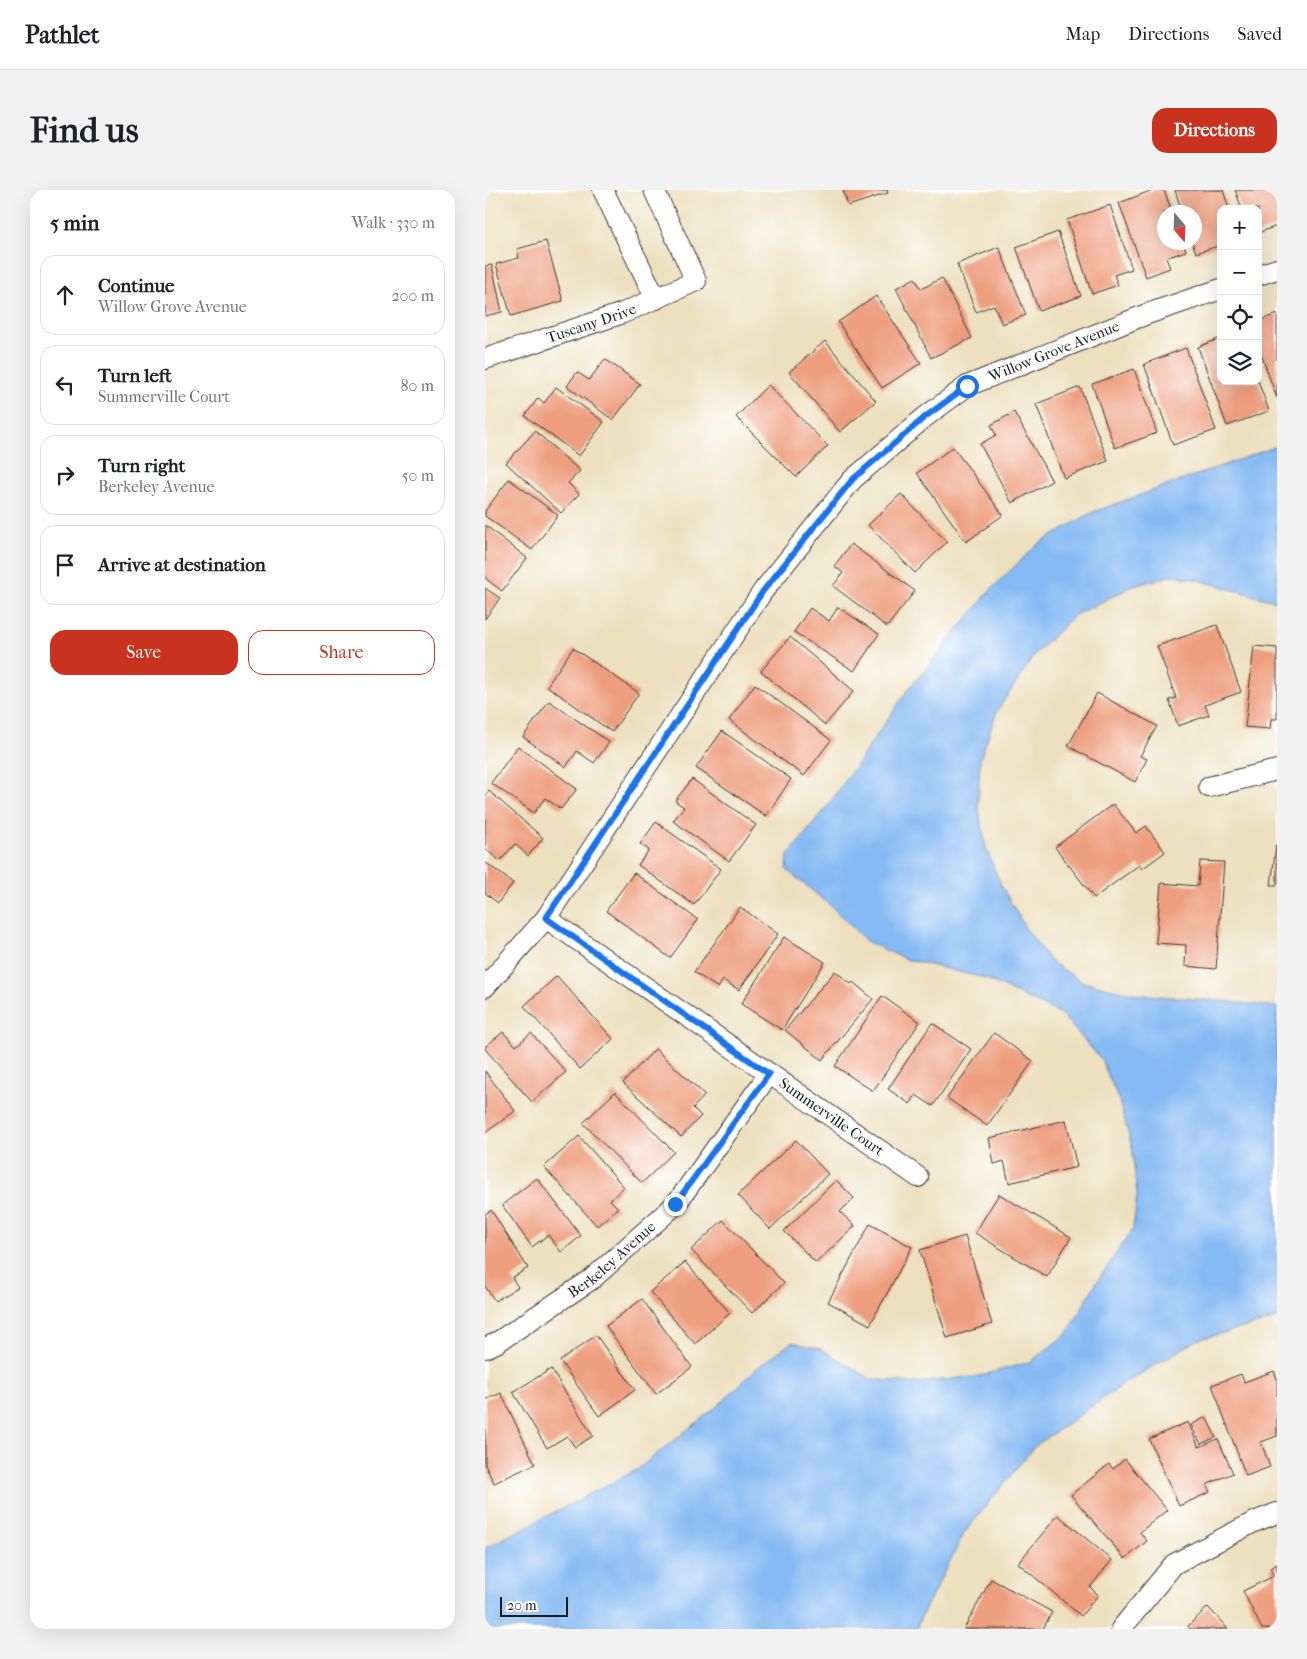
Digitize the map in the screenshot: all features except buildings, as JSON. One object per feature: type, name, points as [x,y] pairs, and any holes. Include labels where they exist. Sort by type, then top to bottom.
[{"type":"street","points":[[603,190],[656,299]]},
{"type":"street","name":"Tuscany Drive","points":[[485,359],[623,313],[696,282],[654,190]]},
{"type":"street","points":[[1262,275],[1277,269]]},
{"type":"street","name":"Willow Grove Avenue","points":[[485,986],[546,918],[763,591],[852,480],[925,417],[967,386],[1147,314],[1217,290]]},
{"type":"street","points":[[1209,787],[1277,770]]},
{"type":"street","name":"Summerville Court","points":[[546,918],[918,1177]]},
{"type":"street","name":"Berkeley Avenue","points":[[485,1348],[592,1279],[675,1204],[769,1074]]},
{"type":"street","points":[[1121,1629],[1174,1564],[1254,1522],[1277,1513]]},
{"type":"water","points":[[1277,446],[1277,602],[1173,575],[1131,587],[1075,615],[1036,653],[997,711],[980,759],[978,805],[986,848],[1001,885],[1026,929],[1051,962],[1083,982],[1136,994],[1277,1007],[1277,1319],[1197,1340],[1127,1382],[1034,1447],[965,1532],[919,1621],[917,1629],[485,1629],[485,1548],[638,1469],[721,1403],[758,1367],[792,1342],[821,1349],[871,1379],[914,1383],[979,1376],[1030,1362],[1068,1333],[1096,1283],[1133,1229],[1137,1195],[1132,1147],[1119,1100],[1101,1059],[1061,1014],[984,978],[905,959],[866,941],[832,907],[787,870],[788,855],[827,807],[908,690],[993,587],[1038,544],[1093,512]]},
{"type":"route","points":[[675,1204],[769,1074],[546,918],[763,591],[852,480],[925,417],[967,386]]}]
